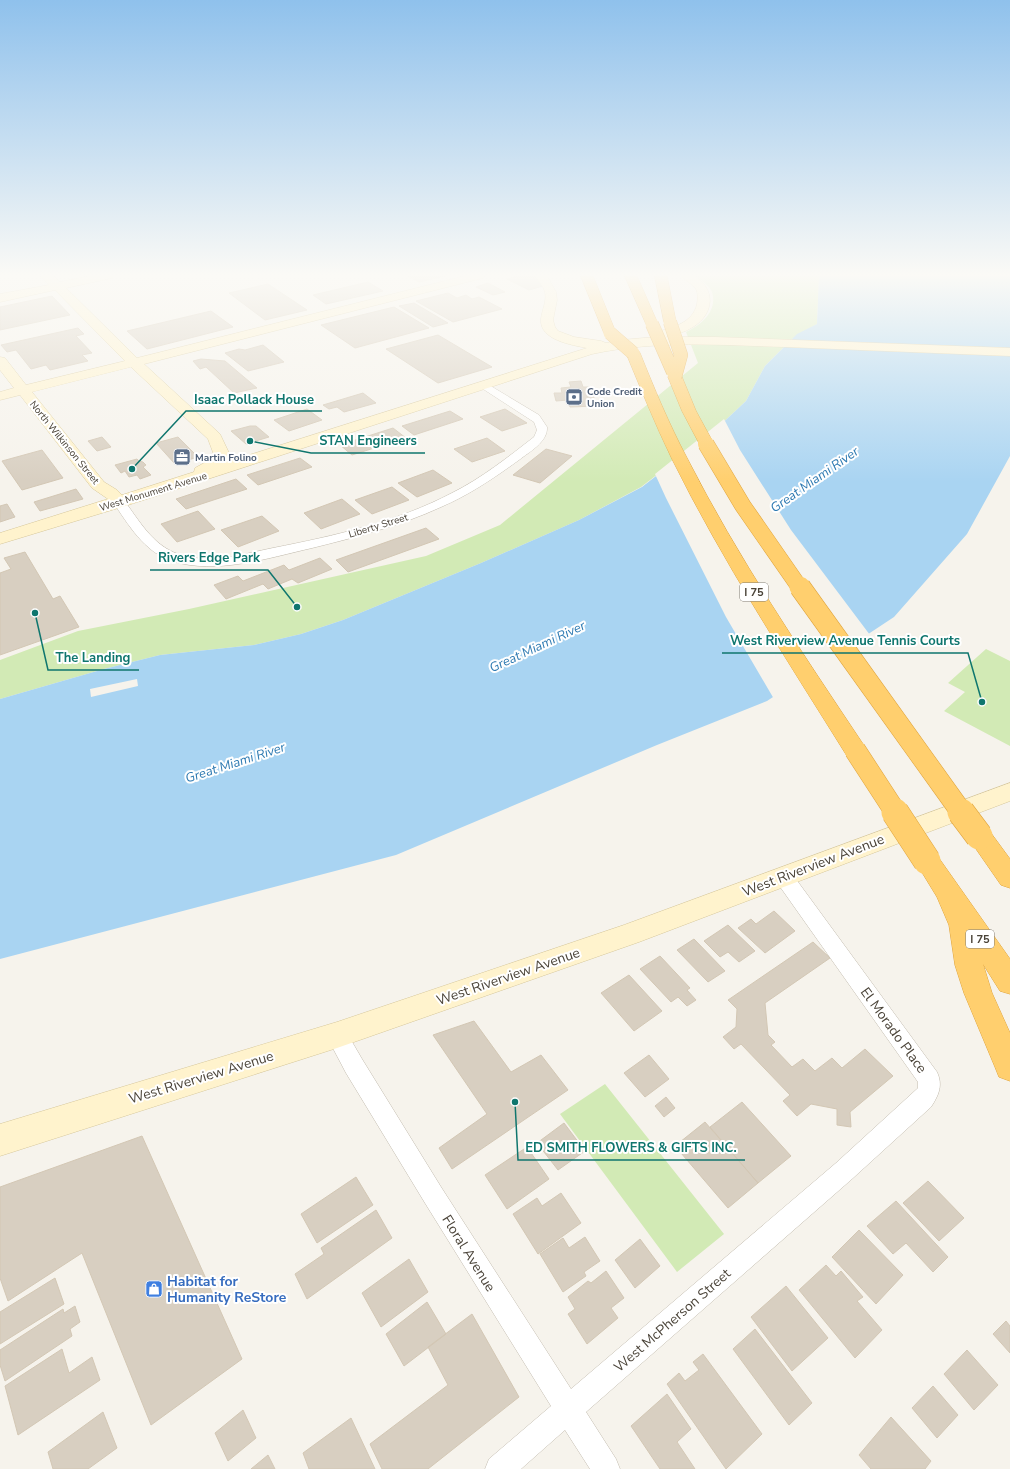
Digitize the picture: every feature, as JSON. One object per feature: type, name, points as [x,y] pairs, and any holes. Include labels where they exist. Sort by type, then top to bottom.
[{"type":"highway","points":[[623,345],[633,353]]},
{"type":"highway","name":"I 75","points":[[630,345],[663,427],[718,531],[757,596],[927,861],[1010,982]]},
{"type":"highway","points":[[661,345],[689,411],[706,444],[743,506],[822,619],[1010,878]]},
{"type":"highway","points":[[675,377],[681,355],[678,345]]},
{"type":"highway","points":[[950,896],[962,925],[969,965],[978,993],[1010,1067]]},
{"type":"main road","points":[[116,345],[215,437],[235,449],[245,451],[266,448],[463,386],[479,383],[484,385]]},
{"type":"main road","points":[[0,396],[203,345]]},
{"type":"main road","points":[[588,345],[606,345]]},
{"type":"main road","name":"West Monument Avenue","points":[[0,539],[589,351],[618,345]]},
{"type":"main road","name":"West Monument Avenue","points":[[810,345],[1010,352]]},
{"type":"main road","name":"North Wilkinson Street","points":[[0,361],[98,485],[111,493],[119,502]]},
{"type":"main road","points":[[181,482],[220,461],[222,455],[215,437]]},
{"type":"main road","name":"West Riverview Avenue","points":[[0,1140],[337,1035],[630,934],[1010,792]]},
{"type":"street","name":"Liberty Street","points":[[189,561],[234,559],[321,542],[407,516],[475,486],[538,439],[543,429],[540,422],[535,417],[484,385]]},
{"type":"street","name":"North Wilkinson Street","points":[[119,502],[153,546],[164,553],[189,561]]},
{"type":"street","name":"El Morado Place","points":[[783,876],[929,1079],[929,1091],[923,1099],[844,1171]]},
{"type":"street","name":"Floral Avenue","points":[[337,1035],[354,1066],[425,1182],[606,1469]]},
{"type":"street","name":"West McPherson Street","points":[[500,1469],[844,1171]]},
{"type":"green space","points":[[691,345],[786,345],[765,366],[746,401],[715,430],[641,487],[579,520],[481,563],[343,620],[301,634],[254,645],[160,655],[104,669],[0,699],[0,660],[78,631],[189,609],[426,556],[500,525],[698,363]]},
{"type":"green space","points":[[986,649],[1010,661],[1010,746],[944,711],[965,692],[948,683]]},
{"type":"green space","points":[[605,1084],[724,1234],[677,1272],[560,1114]]},
{"type":"water","name":"Great Miami River","points":[[786,345],[1010,345],[1010,456],[967,534],[894,617],[767,701],[657,745],[396,855],[0,959],[0,699],[104,669],[160,655],[254,645],[301,634],[343,620],[481,563],[579,520],[642,487],[715,430],[746,401],[765,366]]},
{"type":"pier","points":[[724,419],[740,450],[791,530],[870,635],[774,699],[726,617],[655,474]]},
{"type":"pier","points":[[137,679],[138,686],[91,697],[90,689]]},
{"type":"building","points":[[1,345],[84,345],[92,353],[82,355],[88,361],[50,370],[46,365],[31,369],[16,350],[7,352]]},
{"type":"building","points":[[142,345],[164,345],[147,349]]},
{"type":"building","points":[[263,345],[284,362],[248,371],[225,353],[239,349],[245,350]]},
{"type":"building","points":[[350,345],[368,345],[355,348]]},
{"type":"building","points":[[403,345],[454,345],[492,367],[438,383],[386,349]]},
{"type":"building","points":[[201,359],[225,361],[257,388],[234,393],[206,367],[200,369],[193,361]]},
{"type":"building","name":"Code Credit Union","points":[[581,381],[583,387],[590,387],[597,406],[570,407],[568,400],[556,401],[554,393],[562,393],[561,388],[571,387],[569,382]]},
{"type":"building","points":[[363,393],[376,403],[344,412],[337,407],[329,409],[323,405]]},
{"type":"building","points":[[307,409],[322,420],[289,431],[274,420]]},
{"type":"building","points":[[505,409],[527,423],[502,431],[480,417]]},
{"type":"building","points":[[450,411],[463,419],[414,435],[402,426]]},
{"type":"building","points":[[256,426],[269,437],[246,444],[231,431]]},
{"type":"building","points":[[393,428],[406,438],[352,455],[340,445]]},
{"type":"building","points":[[102,437],[111,447],[97,451],[88,441]]},
{"type":"building","points":[[178,437],[198,457],[175,464],[156,443]]},
{"type":"building","points":[[487,438],[505,451],[472,462],[454,449]]},
{"type":"building","points":[[546,449],[572,456],[540,483],[513,475]]},
{"type":"building","points":[[42,450],[63,478],[22,490],[2,461]]},
{"type":"building","points":[[300,458],[312,467],[258,485],[247,475]]},
{"type":"building","points":[[137,459],[146,465],[143,467],[151,475],[140,479],[137,475],[129,477],[125,471],[121,473],[115,465]]},
{"type":"building","points":[[433,470],[452,483],[417,497],[398,483]]},
{"type":"building","points":[[236,479],[247,489],[186,509],[176,499]]},
{"type":"building","points":[[392,487],[409,500],[372,514],[355,500]]},
{"type":"building","points":[[76,489],[83,499],[40,511],[34,502]]},
{"type":"building","points":[[342,499],[360,514],[321,529],[304,513]]},
{"type":"building","points":[[7,504],[15,517],[0,522],[0,506]]},
{"type":"building","points":[[198,511],[215,529],[177,542],[161,524]]},
{"type":"building","points":[[262,516],[279,531],[238,547],[221,530]]},
{"type":"building","points":[[426,528],[439,539],[348,572],[336,560]]},
{"type":"building","points":[[25,552],[53,599],[60,596],[79,627],[0,655],[0,573],[11,569],[4,558]]},
{"type":"building","points":[[320,558],[332,569],[298,583],[292,579],[268,589],[263,584],[226,599],[214,585],[238,576],[243,581],[284,565],[289,570]]},
{"type":"building","points":[[774,911],[795,931],[765,953],[738,928],[751,919],[756,924]]},
{"type":"building","points":[[728,925],[755,951],[739,962],[728,952],[720,957],[704,941]]},
{"type":"building","points":[[694,939],[725,971],[708,982],[677,950]]},
{"type":"building","points":[[813,942],[830,958],[765,1003],[768,1035],[775,1042],[771,1045],[792,1067],[803,1059],[815,1071],[832,1058],[842,1068],[865,1049],[893,1076],[850,1112],[851,1127],[837,1125],[837,1109],[811,1104],[797,1116],[783,1101],[790,1095],[741,1044],[734,1049],[723,1037],[736,1027],[737,1009],[728,1000]]},
{"type":"building","points":[[660,956],[690,988],[687,990],[696,1000],[687,1006],[678,997],[671,1002],[640,969]]},
{"type":"building","points":[[629,975],[662,1011],[634,1031],[601,993]]},
{"type":"building","points":[[474,1021],[511,1072],[541,1055],[568,1090],[452,1169],[439,1148],[487,1114],[433,1035]]},
{"type":"building","points":[[649,1055],[669,1079],[645,1097],[624,1073]]},
{"type":"building","points":[[666,1097],[675,1108],[664,1117],[655,1106]]},
{"type":"building","points":[[742,1102],[791,1156],[758,1183],[710,1127]]},
{"type":"building","points":[[705,1122],[758,1183],[728,1208],[675,1146]]},
{"type":"building","points":[[564,1123],[585,1151],[558,1170],[537,1143]]},
{"type":"building","name":"Habitat for Humanity ReStore","points":[[142,1136],[242,1359],[151,1425],[82,1253],[8,1301],[0,1278],[0,1187]]},
{"type":"building","points":[[527,1147],[549,1179],[507,1209],[485,1175]]},
{"type":"building","points":[[356,1177],[373,1205],[317,1243],[301,1214]]},
{"type":"building","points":[[928,1181],[964,1218],[939,1241],[903,1203]]},
{"type":"building","points":[[561,1193],[581,1223],[538,1254],[513,1214],[537,1198],[542,1206]]},
{"type":"building","points":[[896,1201],[948,1257],[933,1272],[906,1243],[893,1254],[867,1226]]},
{"type":"building","points":[[376,1210],[392,1238],[307,1299],[295,1274],[324,1254],[321,1248]]},
{"type":"building","points":[[859,1230],[903,1275],[876,1304],[832,1257]]},
{"type":"building","points":[[585,1237],[600,1261],[584,1272],[586,1276],[563,1292],[540,1254],[563,1238],[569,1248]]},
{"type":"building","points":[[640,1239],[660,1266],[635,1288],[615,1260]]},
{"type":"building","points":[[409,1259],[428,1292],[381,1327],[362,1293]]},
{"type":"building","points":[[826,1265],[836,1276],[841,1271],[863,1297],[857,1301],[882,1330],[855,1358],[799,1290]]},
{"type":"building","points":[[606,1271],[624,1298],[611,1308],[618,1318],[587,1344],[568,1314],[575,1309],[568,1297],[588,1281],[591,1283]]},
{"type":"building","points":[[55,1278],[64,1304],[0,1344],[0,1312]]},
{"type":"building","points":[[786,1286],[828,1338],[792,1371],[751,1317]]},
{"type":"building","points":[[427,1302],[446,1334],[404,1366],[386,1334]]},
{"type":"building","points":[[75,1306],[80,1322],[70,1329],[72,1336],[5,1381],[0,1365],[0,1350],[63,1309],[64,1313]]},
{"type":"building","points":[[472,1314],[519,1397],[428,1469],[382,1469],[370,1444],[448,1385],[428,1347]]},
{"type":"building","points":[[1006,1321],[1010,1326],[1010,1353],[993,1334]]},
{"type":"building","points":[[755,1329],[812,1403],[789,1425],[733,1349]]},
{"type":"building","points":[[62,1349],[69,1373],[92,1357],[100,1380],[18,1435],[5,1386]]},
{"type":"building","points":[[967,1350],[998,1385],[974,1410],[944,1374]]},
{"type":"building","points":[[703,1354],[762,1434],[726,1469],[667,1384],[679,1373],[685,1381],[699,1370],[693,1362]]},
{"type":"building","points":[[933,1386],[958,1415],[937,1438],[912,1408]]},
{"type":"building","points":[[667,1394],[691,1429],[677,1442],[695,1469],[660,1469],[631,1426]]},
{"type":"building","points":[[243,1410],[256,1438],[228,1461],[215,1433]]},
{"type":"building","points":[[103,1412],[117,1448],[88,1469],[53,1469],[48,1452]]},
{"type":"building","points":[[891,1417],[931,1461],[925,1469],[871,1469],[859,1455]]},
{"type":"building","points":[[351,1418],[375,1469],[309,1469],[303,1453]]},
{"type":"building","points":[[268,1455],[275,1469],[251,1469]]},
{"type":"place","name":"Code Credit Union","points":[[574,397]]},
{"type":"place","name":"STAN Engineers","points":[[250,441]]},
{"type":"place","name":"Martin Folino","points":[[182,457]]},
{"type":"place","name":"Isaac Pollack House","points":[[132,469]]},
{"type":"place","name":"Rivers Edge Park","points":[[297,607]]},
{"type":"place","name":"The Landing","points":[[35,613]]},
{"type":"place","name":"West Riverview Avenue Tennis Courts","points":[[982,702]]},
{"type":"place","name":"ED SMITH FLOWERS & GIFTS INC.","points":[[515,1102]]},
{"type":"place","name":"Habitat for Humanity ReStore","points":[[154,1289]]}]
